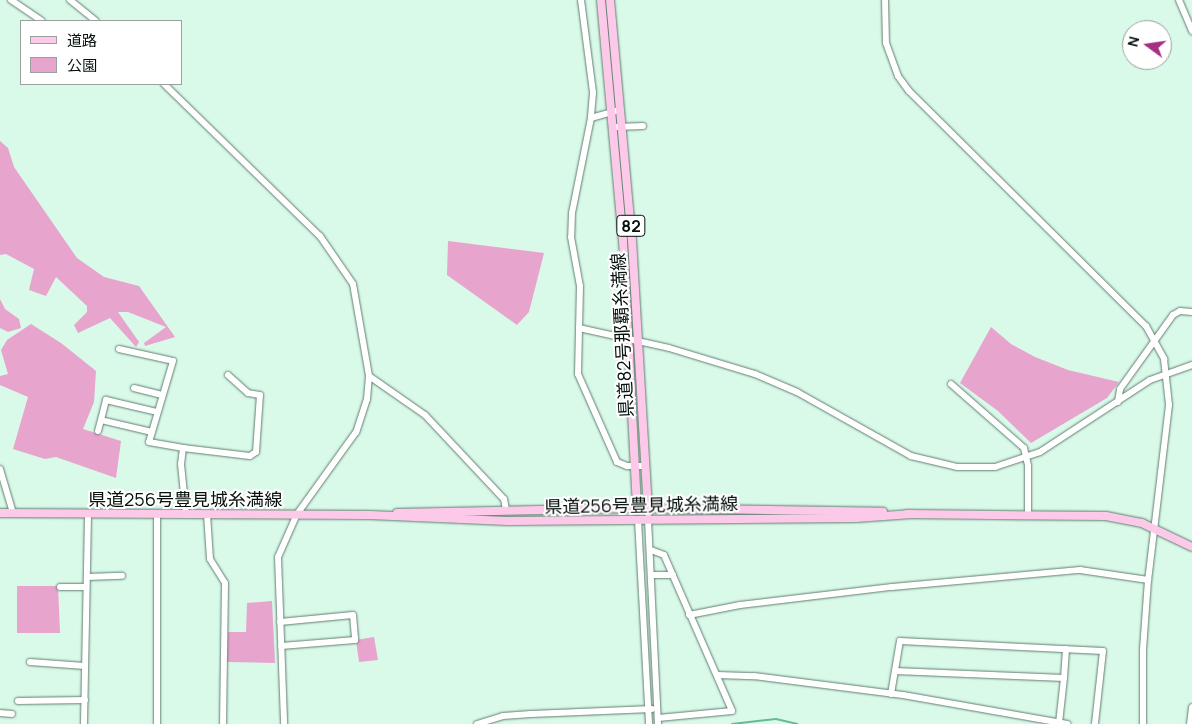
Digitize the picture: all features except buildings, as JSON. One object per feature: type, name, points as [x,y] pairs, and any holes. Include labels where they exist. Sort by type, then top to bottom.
[{"type":"main road","name":"県道82号那覇糸満線","points":[[601,0],[613,112],[638,520]]},
{"type":"main road","name":"県道82号那覇糸満線","points":[[610,0],[622,110],[648,520]]},
{"type":"main road","name":"県道256号豊見城糸満線","points":[[370,515],[506,509],[637,508],[857,510],[912,514]]},
{"type":"main road","name":"県道256号豊見城糸満線","points":[[0,513],[370,515],[509,521],[856,518],[912,514],[1106,516],[1154,528],[1192,547]]},
{"type":"street","points":[[11,0],[41,20]]},
{"type":"street","points":[[70,0],[95,20]]},
{"type":"street","points":[[581,0],[592,93],[591,118],[572,213],[571,237],[580,286],[578,374],[617,462],[644,466]]},
{"type":"street","points":[[885,0],[886,43],[898,76],[909,91],[1146,326],[1155,340],[1167,372],[1169,405],[1148,580],[1143,649],[1143,724]]},
{"type":"street","points":[[1179,0],[1191,22],[1192,31]]},
{"type":"street","points":[[165,85],[320,236],[353,284],[369,376],[367,399],[356,432],[297,514],[278,557],[284,724]]},
{"type":"street","points":[[591,118],[622,110]]},
{"type":"street","points":[[614,127],[644,126]]},
{"type":"street","points":[[1118,402],[1120,389],[1173,315],[1180,311],[1192,312]]},
{"type":"street","points":[[579,328],[735,367],[774,382],[922,460],[957,467],[983,468],[1027,458],[1054,445],[1167,372],[1192,365]]},
{"type":"street","points":[[119,349],[173,361],[149,442],[152,444],[250,456],[256,452],[260,395],[248,393],[228,375]]},
{"type":"street","points":[[369,376],[432,422],[504,499],[506,509]]},
{"type":"street","points":[[951,384],[1024,448],[1027,458],[1028,514]]},
{"type":"street","points":[[134,388],[162,396]]},
{"type":"street","points":[[98,431],[106,400],[157,412]]},
{"type":"street","points":[[101,420],[152,432]]},
{"type":"street","points":[[183,448],[181,464],[186,514]]},
{"type":"street","points":[[0,469],[13,513]]},
{"type":"street","points":[[84,724],[88,514]]},
{"type":"street","points":[[156,514],[157,724]]},
{"type":"street","points":[[207,514],[210,559],[225,584],[223,724]]},
{"type":"street","points":[[638,520],[649,723]]},
{"type":"street","points":[[648,520],[653,575],[658,722],[732,711],[664,555],[651,550]]},
{"type":"street","points":[[689,615],[740,605],[892,587],[1080,570],[1148,580]]},
{"type":"street","points":[[653,575],[672,575]]},
{"type":"street","points":[[87,577],[122,576]]},
{"type":"street","points":[[60,587],[86,587]]},
{"type":"street","points":[[280,622],[353,615],[355,640],[281,646]]},
{"type":"street","points":[[891,694],[900,641],[1102,651],[1095,724]]},
{"type":"street","points":[[1060,722],[1066,649]]},
{"type":"street","points":[[30,662],[85,666]]},
{"type":"street","points":[[895,671],[1064,678]]},
{"type":"street","points":[[717,675],[754,676],[891,694],[1067,724]]},
{"type":"street","points":[[18,701],[85,700]]},
{"type":"street","points":[[1190,724],[1192,707]]},
{"type":"street","points":[[477,724],[503,716],[658,708]]},
{"type":"street","points":[[0,713],[12,714]]},
{"type":"green space","points":[[0,141],[8,148],[14,167],[77,258],[104,277],[139,286],[175,337],[145,346],[144,343],[166,327],[128,312],[118,312],[139,342],[136,347],[110,318],[78,333],[74,325],[87,312],[87,306],[56,277],[46,296],[29,290],[34,269],[6,254],[0,255]]},
{"type":"green space","points":[[448,241],[544,253],[529,312],[517,325],[447,275]]},
{"type":"green space","points":[[0,299],[5,309],[19,319],[21,328],[8,332],[0,328]]},
{"type":"green space","points":[[31,324],[61,343],[96,371],[94,402],[83,429],[121,441],[116,478],[56,457],[45,459],[13,449],[28,397],[0,385],[0,376],[8,374],[1,350],[7,340]]},
{"type":"green space","points":[[991,327],[1011,344],[1035,357],[1068,370],[1119,382],[1107,398],[1031,443],[998,411],[960,383]]},
{"type":"green space","points":[[17,586],[58,586],[60,633],[17,633]]},
{"type":"green space","points":[[272,601],[275,663],[227,662],[228,632],[246,632],[247,603]]},
{"type":"green space","points":[[374,637],[378,660],[359,662],[356,640]]},
{"type":"waterway","points":[[732,724],[776,719],[797,724]]}]
